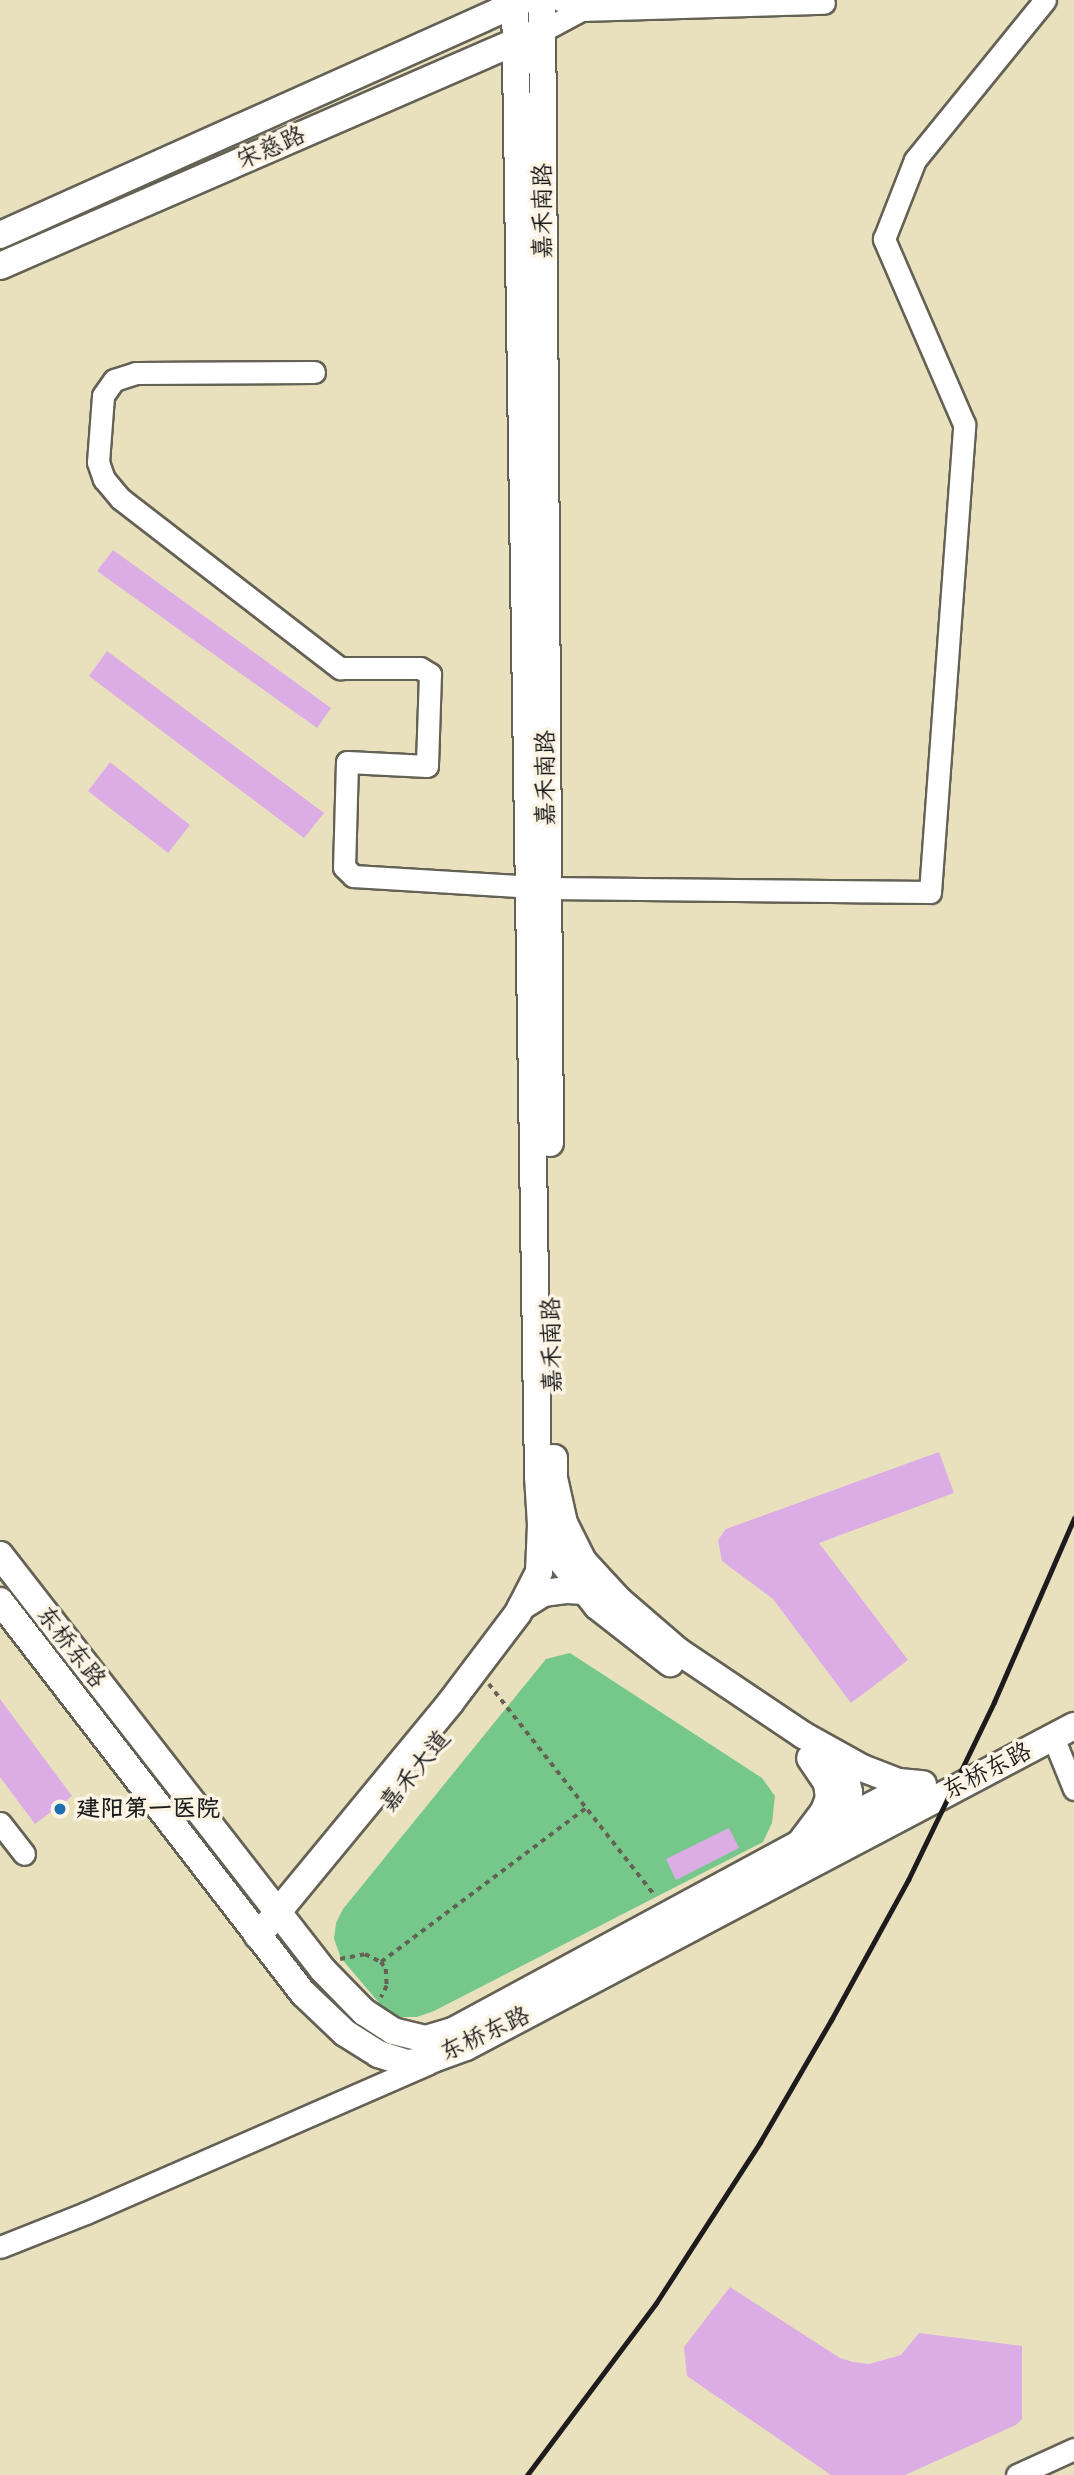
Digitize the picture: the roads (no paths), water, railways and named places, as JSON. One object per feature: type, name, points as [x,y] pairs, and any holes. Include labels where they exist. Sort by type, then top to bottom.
[{"type":"main road","name":"嘉禾南路","points":[[537,887],[542,0]]},
{"type":"main road","name":"嘉禾南路","points":[[518,2],[516,41],[537,887],[547,1483],[552,1524]]},
{"type":"main road","name":"宋慈路","points":[[0,235],[518,2]]},
{"type":"main road","name":"宋慈路","points":[[0,266],[542,31]]},
{"type":"main road","points":[[545,1583],[558,1540],[547,1483]]},
{"type":"main road","points":[[545,1583],[552,1524]]},
{"type":"main road","points":[[552,1524],[552,1549],[584,1591]]},
{"type":"main road","points":[[552,1524],[583,1561],[616,1610],[662,1658],[816,1752],[846,1779],[888,1797],[910,1802],[928,1791]]},
{"type":"main road","name":"东桥东路","points":[[0,1555],[329,1976],[365,2012],[393,2031],[426,2039],[453,2031],[670,1914],[806,1853]]},
{"type":"main road","points":[[545,1583],[584,1591],[616,1610]]},
{"type":"main road","name":"嘉禾大道","points":[[264,1943],[487,1681],[545,1583]]},
{"type":"main road","name":"东桥东路","points":[[0,1601],[303,1993],[336,2025],[377,2054],[408,2063],[433,2059],[466,2047],[806,1853],[928,1791],[1064,1731]]},
{"type":"main road","points":[[528,1614],[570,1606],[616,1610]]},
{"type":"main road","name":"嘉禾大道","points":[[283,1920],[450,1703],[528,1614]]},
{"type":"main road","name":"东桥东路","points":[[928,1791],[1074,1706]]},
{"type":"main road","points":[[816,1752],[928,1791]]},
{"type":"main road","points":[[806,1853],[828,1798],[827,1783],[816,1752]]},
{"type":"main road","points":[[806,1853],[844,1814],[849,1792],[846,1779]]},
{"type":"main road","points":[[838,1823],[888,1797]]},
{"type":"street","points":[[560,0],[580,10]]},
{"type":"street","points":[[314,372],[136,373],[114,380],[103,396],[98,462],[104,479],[121,499],[340,668],[420,668],[430,674],[426,766],[347,762],[344,867],[353,876],[537,887],[930,892],[964,424],[884,239],[915,160],[1045,0]]},
{"type":"street","points":[[542,31],[580,10],[824,3]]},
{"type":"street","points":[[1064,1731],[1074,1789]]},
{"type":"street","points":[[0,1823],[24,1854]]},
{"type":"street","points":[[0,2247],[86,2213],[466,2047]]},
{"type":"street","points":[[1017,2475],[1074,2449]]},
{"type":"railway","points":[[527,2475],[656,2303],[760,2142],[831,2020],[908,1880],[994,1702],[1074,1518]]},
{"type":"place","name":"建阳第一医院","points":[[60,1809]]}]
